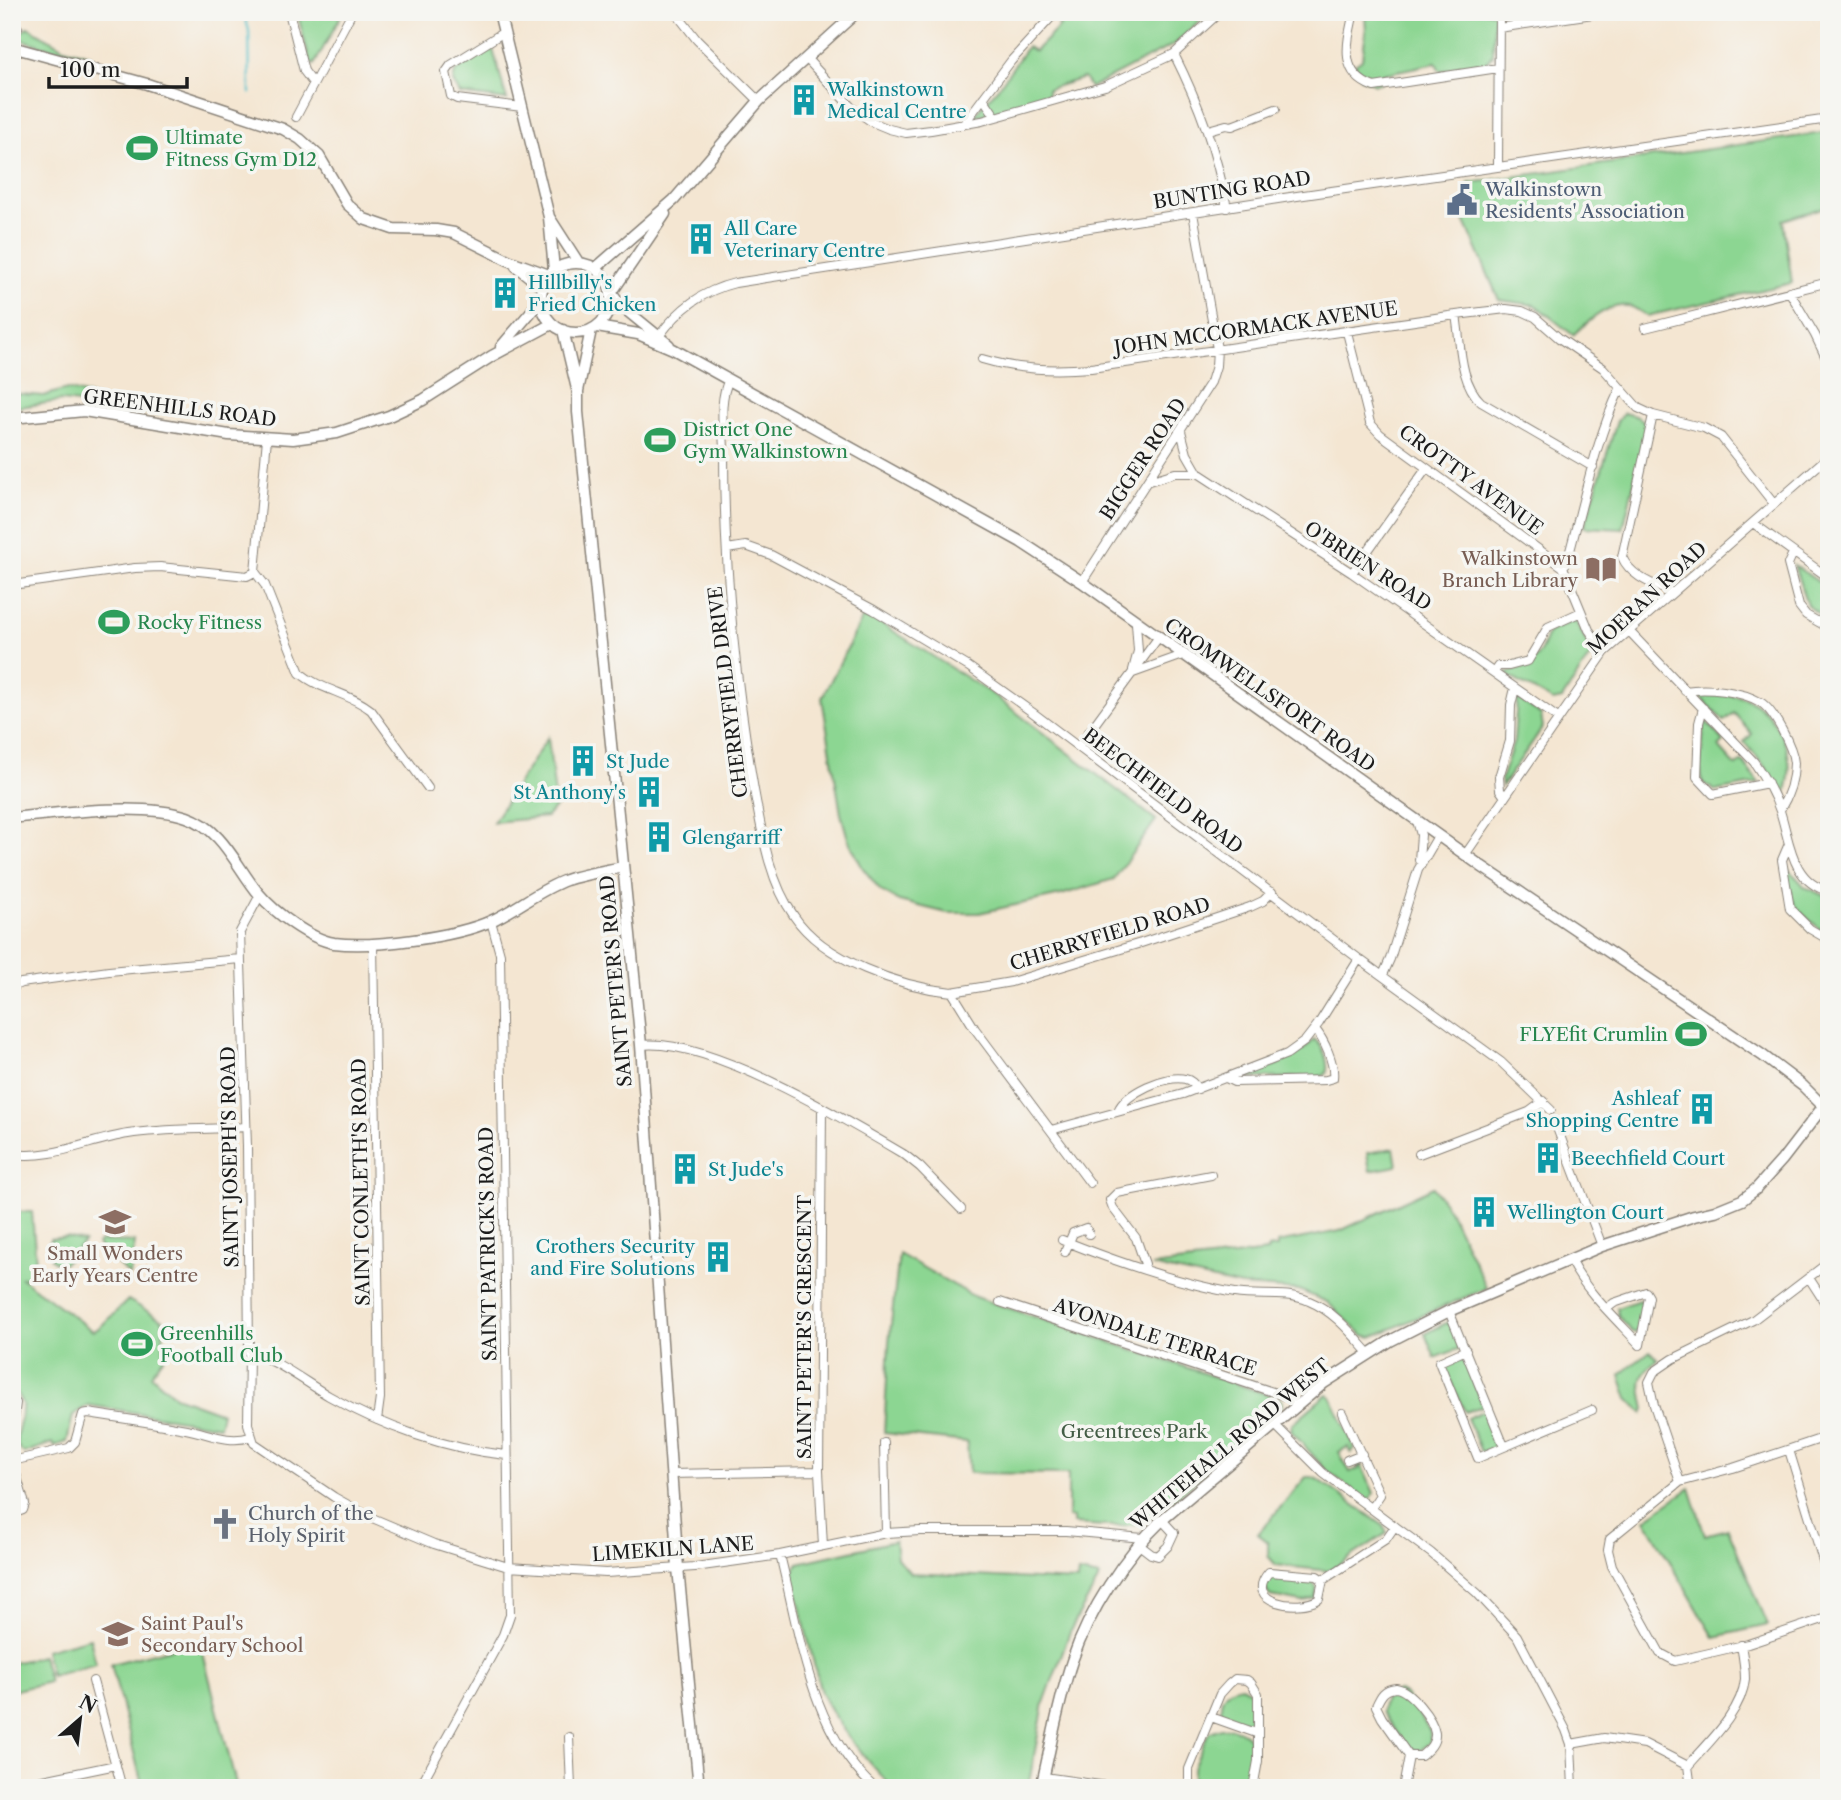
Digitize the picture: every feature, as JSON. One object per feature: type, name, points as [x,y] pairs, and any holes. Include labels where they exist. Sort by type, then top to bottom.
[{"type":"main road","points":[[499,12],[549,217],[551,273]]},
{"type":"main road","points":[[612,293],[608,281],[596,268],[578,262],[561,265],[551,273],[542,287],[541,300],[546,317],[563,330],[582,333],[594,328],[609,312],[612,293],[674,200],[760,101],[857,12]]},
{"type":"main road","points":[[12,47],[147,84],[276,126],[300,139],[318,156],[347,204],[364,219],[393,229],[454,233],[508,260],[551,273]]},
{"type":"main road","points":[[596,268],[674,200]]},
{"type":"main road","points":[[549,217],[578,262]]},
{"type":"main road","points":[[508,260],[542,287]]},
{"type":"main road","name":"CROMWELLSFORT ROAD","points":[[612,293],[620,305],[673,349]]},
{"type":"main road","name":"GREENHILLS ROAD","points":[[492,356],[517,331],[541,300]]},
{"type":"main road","name":"GREENHILLS ROAD","points":[[12,418],[84,411],[229,435],[267,438],[317,436],[368,424],[423,400],[492,356],[552,324]]},
{"type":"main road","name":"CROMWELLSFORT ROAD","points":[[594,328],[638,334],[673,349],[1021,542],[1082,582],[1465,855],[1762,1055],[1827,1106]]},
{"type":"main road","name":"SAINT PETER'S ROAD","points":[[578,391],[594,328]]},
{"type":"main road","name":"SAINT PETER'S ROAD","points":[[563,330],[578,391],[641,1045],[678,1568],[699,1788]]},
{"type":"main road","points":[[12,818],[122,810],[188,817],[208,829],[225,845],[260,895],[297,926],[315,937],[331,942],[373,943],[446,935],[491,921],[566,880],[623,867]]},
{"type":"main road","name":"WHITEHALL ROAD WEST","points":[[1043,1782],[1064,1689],[1080,1640],[1094,1612],[1141,1541],[1162,1520],[1297,1405],[1368,1353],[1450,1311],[1602,1246],[1742,1200],[1756,1189],[1827,1106]]},
{"type":"street","points":[[289,12],[304,71],[313,83]]},
{"type":"street","points":[[296,117],[352,12]]},
{"type":"street","points":[[675,12],[697,40],[760,101]]},
{"type":"street","points":[[963,125],[1011,61],[1056,12]]},
{"type":"street","points":[[806,58],[852,108],[872,122],[906,133],[963,125],[1105,86],[1174,54],[1220,12]]},
{"type":"street","points":[[1354,12],[1348,38],[1348,67],[1360,82],[1374,87],[1498,68]]},
{"type":"street","points":[[1498,166],[1499,12]]},
{"type":"street","points":[[1499,27],[1606,12]]},
{"type":"street","points":[[504,32],[451,65],[446,72],[451,96],[522,107]]},
{"type":"street","points":[[1174,54],[1197,100],[1208,130],[1227,208]]},
{"type":"street","points":[[983,98],[996,117]]},
{"type":"street","points":[[1208,130],[1226,125],[1232,127],[1276,109]]},
{"type":"street","name":"BUNTING ROAD","points":[[659,336],[687,305],[712,290],[735,283],[1498,166],[1829,119]]},
{"type":"street","points":[[1193,213],[1217,349]]},
{"type":"street","points":[[1645,328],[1829,282]]},
{"type":"street","points":[[1788,291],[1829,364]]},
{"type":"street","name":"JOHN MCCORMACK AVENUE","points":[[982,359],[1006,366],[1048,371],[1091,368],[1506,309],[1521,310],[1535,317],[1559,338],[1604,368],[1620,389]]},
{"type":"street","points":[[1456,315],[1470,391],[1481,402],[1593,467]]},
{"type":"street","name":"CROTTY AVENUE","points":[[1347,332],[1370,423],[1380,434],[1563,567]]},
{"type":"street","name":"BIGGER ROAD","points":[[1082,582],[1211,382],[1217,349]]},
{"type":"street","name":"CHERRYFIELD DRIVE","points":[[729,380],[724,400],[727,549],[749,758],[759,818],[774,874],[784,900],[795,918],[828,947],[890,980],[952,992]]},
{"type":"street","points":[[1605,653],[1589,630],[1563,567],[1567,562],[1593,467],[1620,389],[1638,408],[1653,415],[1704,428],[1721,437],[1774,504]]},
{"type":"street","points":[[1653,415],[1622,557],[1625,564],[1639,577],[1672,593]]},
{"type":"street","points":[[1181,431],[1187,453],[1198,474]]},
{"type":"street","points":[[267,438],[255,572],[265,585],[300,673],[307,679],[361,702],[371,710],[428,788]]},
{"type":"street","name":"MOERAN ROAD","points":[[1465,855],[1605,653],[1829,456]]},
{"type":"street","points":[[1352,573],[1426,469]]},
{"type":"street","points":[[1149,481],[1175,473],[1198,474]]},
{"type":"street","name":"O'BRIEN ROAD","points":[[1198,474],[1352,573],[1558,718]]},
{"type":"street","points":[[1753,523],[1829,578]]},
{"type":"street","name":"BEECHFIELD ROAD","points":[[727,549],[746,546],[771,555],[874,610],[969,667],[1501,1062],[1551,1110]]},
{"type":"street","points":[[1793,553],[1788,564],[1799,606],[1806,615],[1829,628]]},
{"type":"street","points":[[12,585],[160,566],[247,576],[255,572]]},
{"type":"street","points":[[1494,672],[1498,666],[1528,662],[1548,627],[1581,612]]},
{"type":"street","points":[[1133,673],[1138,651],[1136,622]]},
{"type":"street","points":[[1629,631],[1754,762],[1768,783],[1780,810],[1791,858],[1805,877],[1819,889],[1829,891]]},
{"type":"street","points":[[1078,747],[1158,638]]},
{"type":"street","points":[[1133,673],[1183,655]]},
{"type":"street","points":[[1505,797],[1500,790],[1499,777],[1510,741],[1514,688]]},
{"type":"street","points":[[1685,691],[1694,689],[1742,694],[1768,708],[1777,720],[1794,761],[1791,785],[1780,810]]},
{"type":"street","points":[[1703,708],[1699,723],[1697,778],[1713,794],[1768,783]]},
{"type":"street","points":[[1383,975],[1418,870],[1422,847],[1417,821]]},
{"type":"street","points":[[1418,870],[1438,836]]},
{"type":"street","points":[[1788,846],[1782,860],[1790,909],[1810,929],[1829,940]]},
{"type":"street","name":"CHERRYFIELD ROAD","points":[[952,992],[1011,982],[1141,943],[1250,907],[1263,901],[1272,892]]},
{"type":"street","name":"SAINT JOSEPH'S ROAD","points":[[250,1437],[247,1424],[249,1352],[246,1127],[240,932],[260,895]]},
{"type":"street","name":"SAINT PATRICK'S ROAD","points":[[419,1788],[503,1635],[510,1615],[500,954],[491,921]]},
{"type":"street","name":"SAINT CONLETH'S ROAD","points":[[373,943],[380,1398],[377,1420]]},
{"type":"street","points":[[12,987],[21,983],[109,971],[240,959]]},
{"type":"street","points":[[1051,1130],[1198,1089],[1287,1054],[1305,1041],[1315,1029],[1359,959]]},
{"type":"street","points":[[952,992],[975,1029],[1090,1183]]},
{"type":"street","points":[[1226,1078],[1234,1082],[1333,1078],[1331,1061],[1315,1029]]},
{"type":"street","points":[[641,1045],[664,1045],[765,1078],[905,1155],[961,1209]]},
{"type":"street","points":[[1118,1111],[1129,1095],[1146,1087],[1181,1078],[1192,1082],[1198,1089]]},
{"type":"street","points":[[1419,1154],[1530,1112],[1544,1101]]},
{"type":"street","name":"SAINT PETER'S CRESCENT","points":[[822,1109],[819,1471],[823,1546]]},
{"type":"street","points":[[1554,1120],[1602,1246]]},
{"type":"street","points":[[12,1154],[27,1157],[82,1147],[127,1134],[246,1127]]},
{"type":"street","points":[[1142,1269],[1145,1264],[1136,1238],[1110,1200],[1117,1194],[1211,1175]]},
{"type":"street","points":[[1089,1234],[1086,1228],[1073,1233],[1065,1245],[1142,1269],[1237,1293],[1308,1300],[1331,1314],[1368,1353]]},
{"type":"street","points":[[1570,1260],[1606,1309],[1640,1345],[1649,1297],[1646,1292],[1614,1303],[1606,1309]]},
{"type":"street","points":[[1680,1482],[1654,1405],[1649,1382],[1654,1372],[1673,1359],[1753,1320],[1829,1262]]},
{"type":"street","points":[[1809,1278],[1829,1309]]},
{"type":"street","name":"AVONDALE TERRACE","points":[[1000,1302],[1287,1397],[1297,1405]]},
{"type":"street","points":[[1450,1311],[1504,1446]]},
{"type":"street","points":[[1466,1350],[1439,1362],[1478,1458],[1592,1410]]},
{"type":"street","points":[[249,1352],[271,1358],[330,1396],[377,1420],[444,1442],[506,1455]]},
{"type":"street","points":[[12,1401],[16,1403],[12,1432]]},
{"type":"street","points":[[1342,1413],[1380,1495],[1371,1508]]},
{"type":"street","points":[[12,1514],[23,1510],[25,1504],[12,1461],[69,1448],[75,1442],[83,1414],[189,1429],[218,1438],[250,1437]]},
{"type":"street","points":[[1275,1424],[1312,1464],[1431,1553],[1477,1593],[1517,1636],[1571,1744],[1573,1788]]},
{"type":"street","points":[[1829,1436],[1680,1482],[1610,1539],[1608,1550],[1612,1566],[1660,1653],[1675,1661],[1741,1645],[1829,1617]]},
{"type":"street","name":"LIMEKILN LANE","points":[[250,1437],[254,1443],[298,1473],[370,1517],[434,1544],[508,1567],[606,1573],[678,1568],[780,1555],[886,1533],[1018,1529],[1128,1535],[1141,1541],[1151,1554],[1158,1556],[1168,1546],[1174,1533],[1162,1520]]},
{"type":"street","points":[[884,1443],[886,1533]]},
{"type":"street","points":[[1789,1450],[1829,1580]]},
{"type":"street","points":[[1347,1460],[1362,1454]]},
{"type":"street","points":[[671,1474],[819,1471]]},
{"type":"street","points":[[1323,1580],[1317,1576],[1269,1572],[1262,1585],[1263,1592],[1272,1601],[1306,1606],[1319,1599],[1323,1580],[1386,1539],[1395,1526]]},
{"type":"street","points":[[780,1555],[812,1690],[836,1738],[875,1788]]},
{"type":"street","points":[[1691,1788],[1688,1766],[1712,1739],[1742,1693],[1745,1678],[1741,1645]]},
{"type":"street","points":[[1189,1788],[1189,1769],[1220,1694],[1235,1679],[1247,1680],[1258,1694],[1258,1761],[1253,1788]]},
{"type":"street","points":[[93,1681],[122,1788]]},
{"type":"street","points":[[1403,1788],[1409,1755],[1388,1727],[1377,1706],[1381,1695],[1390,1689],[1404,1689],[1412,1696],[1431,1724],[1435,1735],[1432,1746],[1421,1756],[1409,1755]]},
{"type":"street","points":[[1211,1717],[1256,1732]]},
{"type":"street","points":[[569,1737],[571,1788]]},
{"type":"street","points":[[1571,1744],[1604,1738],[1645,1744],[1688,1766]]},
{"type":"street","points":[[18,1783],[116,1765]]},
{"type":"street","points":[[1043,1782],[1121,1788]]},
{"type":"green space","points":[[297,12],[343,12],[314,65],[310,62]]},
{"type":"green space","points":[[1064,12],[1210,12],[1175,44],[1090,88],[1084,78],[1048,89],[1048,98],[973,117],[1027,47],[1035,51],[1060,26],[1056,20]]},
{"type":"green space","points":[[1360,12],[1495,12],[1493,55],[1485,63],[1440,71],[1436,63],[1383,74],[1380,83],[1375,84],[1361,78],[1355,64],[1362,59],[1366,31],[1365,16]]},
{"type":"green space","points":[[28,27],[64,48],[90,55],[87,59],[12,37],[12,34],[18,35]]},
{"type":"green space","points":[[492,46],[507,100],[460,94],[453,82],[455,72]]},
{"type":"green space","points":[[1829,132],[1829,206],[1783,220],[1792,283],[1647,316],[1632,307],[1616,307],[1600,314],[1573,335],[1535,305],[1499,300],[1463,217],[1474,213],[1469,183]]},
{"type":"green space","points":[[67,389],[159,415],[61,401],[12,408],[12,393],[43,396]]},
{"type":"green space","points":[[1624,413],[1638,417],[1648,424],[1623,529],[1584,527],[1617,421]]},
{"type":"green space","points":[[1794,565],[1829,589],[1829,622],[1807,605]]},
{"type":"green space","points":[[865,613],[995,696],[1156,820],[1114,879],[1061,895],[979,913],[947,913],[899,901],[881,891],[862,867],[848,839],[841,814],[822,698]]},
{"type":"green space","points":[[1575,620],[1592,653],[1562,699],[1553,701],[1505,674],[1534,660],[1548,632]]},
{"type":"green space","points":[[1709,694],[1730,695],[1752,701],[1770,717],[1787,751],[1789,778],[1785,796],[1781,796],[1767,769],[1744,742],[1752,734],[1734,713],[1724,721],[1700,697]]},
{"type":"green space","points":[[1517,698],[1541,715],[1543,727],[1502,786],[1501,779],[1514,741]]},
{"type":"green space","points":[[1705,720],[1724,742],[1719,747],[1736,766],[1742,761],[1759,783],[1716,791],[1703,783],[1700,769]]},
{"type":"green space","points":[[548,737],[556,806],[547,817],[493,822]]},
{"type":"green space","points":[[1786,866],[1805,887],[1829,898],[1829,933],[1814,924],[1795,905],[1789,889]]},
{"type":"green space","points":[[1314,1039],[1325,1055],[1326,1074],[1320,1077],[1245,1078],[1291,1057]]},
{"type":"green space","points":[[1394,1148],[1397,1166],[1370,1171],[1367,1153]]},
{"type":"green space","points":[[1433,1187],[1449,1210],[1487,1288],[1372,1337],[1363,1335],[1327,1302],[1299,1290],[1241,1286],[1152,1266],[1267,1252],[1268,1248],[1277,1247],[1277,1243],[1340,1231]]},
{"type":"green space","points":[[12,1212],[32,1212],[37,1276],[21,1278],[93,1331],[128,1300],[163,1320],[164,1357],[151,1375],[175,1396],[222,1413],[219,1426],[88,1405],[73,1415],[67,1442],[54,1446],[52,1443],[24,1453],[19,1449],[17,1437],[22,1404],[17,1393],[12,1392]]},
{"type":"green space","points":[[67,1237],[84,1242],[61,1266],[51,1259],[50,1239]]},
{"type":"green space","points":[[100,1241],[135,1242],[130,1276],[97,1244]]},
{"type":"green space","name":"Greentrees Park","points":[[899,1254],[975,1297],[1275,1397],[1282,1400],[1282,1406],[1154,1517],[1125,1526],[1073,1524],[1073,1518],[1068,1517],[1068,1474],[969,1473],[967,1442],[884,1433],[889,1342]]},
{"type":"green space","points":[[1639,1300],[1644,1302],[1640,1329],[1635,1333],[1618,1315],[1617,1308]]},
{"type":"green space","points":[[1450,1321],[1461,1348],[1435,1358],[1425,1334]]},
{"type":"green space","points":[[1650,1351],[1658,1360],[1646,1371],[1641,1381],[1645,1409],[1643,1413],[1628,1399],[1620,1375]]},
{"type":"green space","points":[[1464,1356],[1483,1406],[1465,1412],[1443,1365]]},
{"type":"green space","points":[[1327,1394],[1331,1397],[1355,1448],[1351,1453],[1348,1447],[1339,1452],[1350,1472],[1359,1469],[1357,1464],[1361,1464],[1374,1493],[1370,1500],[1326,1470],[1291,1431],[1292,1424]]},
{"type":"green space","points":[[1485,1410],[1495,1441],[1490,1449],[1481,1452],[1467,1418]]},
{"type":"green space","points":[[1306,1477],[1319,1480],[1384,1526],[1387,1533],[1329,1571],[1276,1565],[1268,1556],[1268,1542],[1258,1534]]},
{"type":"green space","points":[[1690,1488],[1705,1535],[1728,1529],[1768,1625],[1714,1637],[1645,1519]]},
{"type":"green space","points":[[895,1541],[897,1558],[910,1573],[1077,1581],[1078,1573],[1100,1577],[1071,1629],[1044,1703],[1028,1788],[895,1788],[852,1741],[821,1693],[792,1574],[798,1563]]},
{"type":"green space","points":[[1276,1574],[1311,1581],[1317,1588],[1315,1598],[1303,1602],[1270,1596],[1265,1588],[1266,1581]]},
{"type":"green space","points":[[90,1638],[96,1664],[51,1676],[45,1650]]},
{"type":"green space","points":[[200,1641],[237,1788],[143,1788],[111,1664]]},
{"type":"green space","points":[[42,1656],[49,1682],[12,1691],[12,1663]]},
{"type":"green space","points":[[1241,1686],[1251,1691],[1254,1700],[1250,1720],[1240,1723],[1222,1714],[1221,1704],[1227,1692]]},
{"type":"green space","points":[[1398,1691],[1405,1694],[1430,1731],[1430,1742],[1420,1751],[1408,1748],[1382,1712],[1386,1698]]},
{"type":"green space","points":[[1221,1728],[1234,1729],[1244,1733],[1249,1739],[1252,1756],[1247,1788],[1193,1788],[1193,1768],[1207,1736]]},
{"type":"waterway","points":[[244,12],[249,31],[250,93]]},
{"type":"place","name":"Walkinstown Medical Centre","points":[[804,100]]},
{"type":"place","name":"Ultimate Fitness Gym D12","points":[[142,148]]},
{"type":"place","name":"Walkinstown Residents' Association","points":[[1462,200]]},
{"type":"place","name":"All Care Veterinary Centre","points":[[701,239]]},
{"type":"place","name":"Hillbilly's Fried Chicken","points":[[505,293]]},
{"type":"place","name":"District One Gym Walkinstown","points":[[660,440]]},
{"type":"place","name":"Walkinstown Branch Library","points":[[1601,569]]},
{"type":"place","name":"Rocky Fitness","points":[[114,622]]},
{"type":"place","name":"St Jude","points":[[583,761]]},
{"type":"place","name":"St Anthony's","points":[[649,792]]},
{"type":"place","name":"Glengarriff","points":[[659,837]]},
{"type":"place","name":"FLYEfit Crumlin","points":[[1691,1034]]},
{"type":"place","name":"Ashleaf Shopping Centre","points":[[1702,1109]]},
{"type":"place","name":"Beechfield Court","points":[[1548,1158]]},
{"type":"place","name":"St Jude's","points":[[685,1169]]},
{"type":"place","name":"Wellington Court","points":[[1484,1212]]},
{"type":"place","name":"Small Wonders Early Years Centre","points":[[115,1222]]},
{"type":"place","name":"Crothers Security and Fire Solutions","points":[[718,1257]]},
{"type":"place","name":"Greenhills Football Club","points":[[137,1344]]},
{"type":"place","name":"Church of the Holy Spirit","points":[[225,1524]]},
{"type":"place","name":"Saint Paul's Secondary School","points":[[118,1634]]}]
